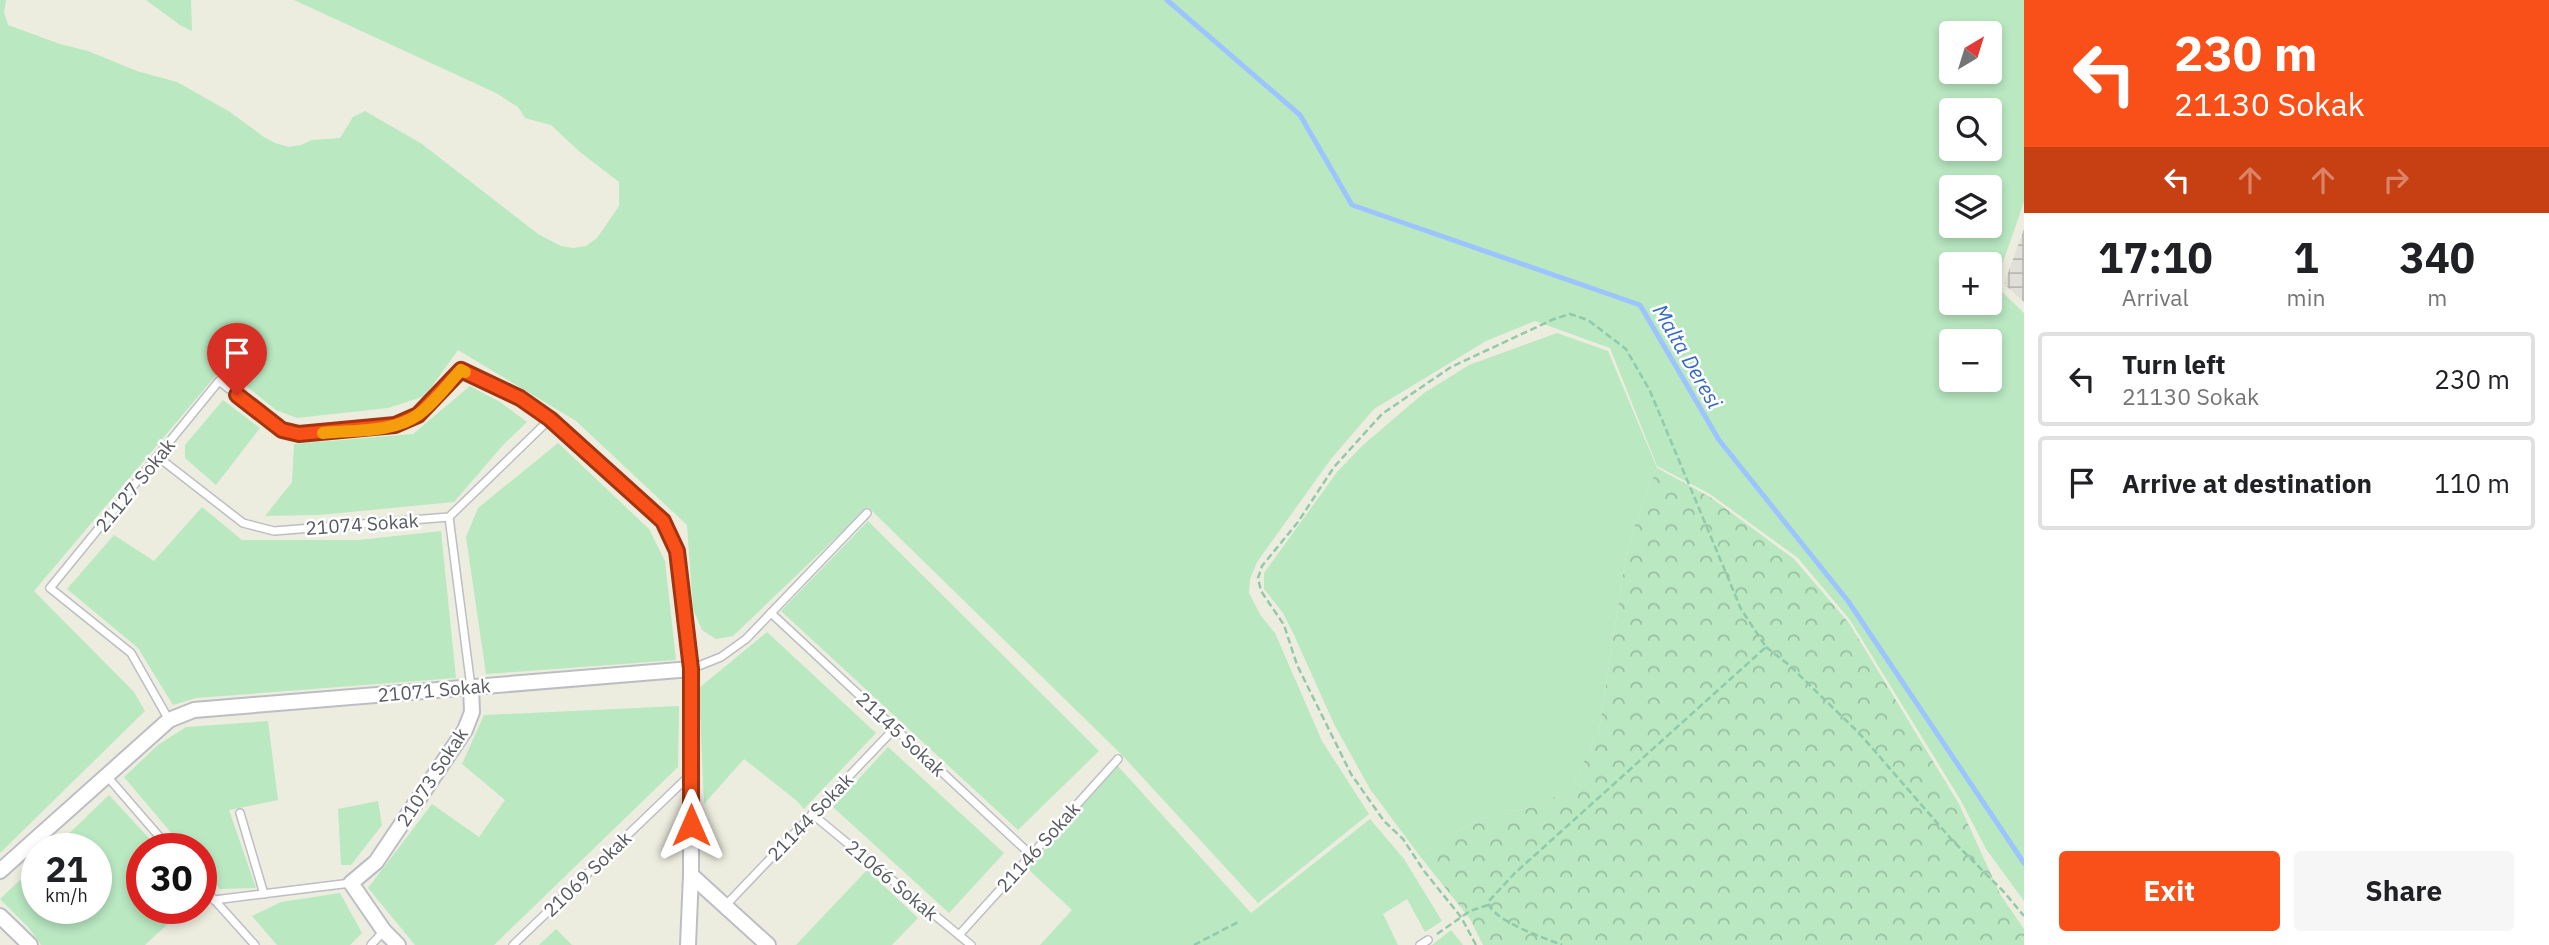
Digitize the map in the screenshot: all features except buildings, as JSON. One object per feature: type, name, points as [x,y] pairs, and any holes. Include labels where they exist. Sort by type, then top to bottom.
[{"type":"street","name":"21071 Sokak","points":[[0,872],[169,720],[194,710],[691,669]]},
{"type":"street","points":[[688,945],[691,875],[691,669]]},
{"type":"street","name":"21073 Sokak","points":[[351,883],[376,862],[465,730],[472,712],[471,687]]},
{"type":"street","points":[[691,875],[768,945]]},
{"type":"street","points":[[351,883],[384,931],[398,945]]},
{"type":"street","points":[[0,916],[30,945]]},
{"type":"lane","name":"21127 Sokak","points":[[169,720],[131,653],[50,588],[219,381],[282,430],[299,434],[395,425],[408,421],[432,402],[461,370],[520,398],[550,419]]},
{"type":"lane","points":[[449,517],[550,419],[663,521],[677,551],[691,669]]},
{"type":"lane","name":"21074 Sokak","points":[[158,457],[243,523],[274,531],[449,517]]},
{"type":"lane","name":"21071 Sokak","points":[[691,669],[721,657],[746,639],[867,513]]},
{"type":"lane","name":"21073 Sokak","points":[[449,517],[471,687]]},
{"type":"lane","name":"21145 Sokak","points":[[771,613],[1031,855]]},
{"type":"lane","name":"21144 Sokak","points":[[725,906],[895,728]]},
{"type":"lane","name":"21146 Sokak","points":[[959,935],[1118,759]]},
{"type":"lane","points":[[106,775],[156,833]]},
{"type":"lane","name":"21069 Sokak","points":[[513,945],[691,775]]},
{"type":"lane","points":[[240,813],[264,894]]},
{"type":"lane","name":"21066 Sokak","points":[[812,814],[971,945]]},
{"type":"lane","points":[[217,900],[351,883]]},
{"type":"lane","points":[[217,903],[255,945]]},
{"type":"lane","points":[[371,945],[384,931]]},
{"type":"lane","points":[[1420,945],[1428,940]]},
{"type":"path","points":[[1476,945],[1461,917],[1424,871],[1403,839],[1384,821],[1351,774],[1297,665],[1284,625],[1261,591],[1258,578],[1262,566],[1298,522],[1334,467],[1382,414],[1451,367],[1570,314],[1588,320],[1626,349],[1650,391],[1736,598],[1766,647],[1859,733],[1952,840],[2024,916]]},
{"type":"path","points":[[1428,940],[1461,917],[1488,905],[1492,896],[1515,873],[1766,647]]},
{"type":"path","points":[[1488,905],[1493,912],[1521,928],[1562,945]]},
{"type":"path","points":[[1194,945],[1238,922]]},
{"type":"shaded area","points":[[2024,229],[2024,302],[2004,284]]},
{"type":"green space","points":[[0,0],[6,0],[4,12],[8,25],[88,51],[137,71],[177,82],[230,112],[275,143],[289,147],[312,140],[340,138],[353,117],[365,111],[422,144],[538,234],[561,246],[573,248],[586,246],[597,238],[619,206],[619,182],[551,125],[525,118],[518,107],[496,93],[294,0],[2024,0],[2024,202],[2002,265],[2002,252],[1939,252],[1939,315],[2002,315],[2002,292],[2024,313],[2024,901],[1986,849],[1960,799],[1850,620],[1798,558],[1710,494],[1657,466],[1610,348],[1535,321],[1486,341],[1374,409],[1331,459],[1257,562],[1250,579],[1249,593],[1261,616],[1275,633],[1322,741],[1369,814],[1258,903],[1122,755],[868,507],[733,636],[716,639],[702,630],[693,609],[687,525],[576,421],[458,350],[425,396],[388,408],[297,418],[276,410],[223,367],[34,591],[134,692],[145,711],[0,853]]},
{"type":"green space","points":[[146,0],[191,0],[192,31],[180,25]]},
{"type":"green space","points":[[1557,333],[1608,351],[1657,468],[1628,543],[1599,730],[1571,789],[1533,807],[1479,819],[1419,855],[1370,789],[1334,724],[1283,613],[1264,589],[1264,573],[1337,472],[1363,445],[1424,393],[1469,365]]},
{"type":"green space","points":[[470,386],[500,402],[527,422],[504,444],[454,502],[319,515],[265,516],[292,482],[294,444],[413,434]]},
{"type":"green space","points":[[223,400],[260,428],[216,485],[185,458],[185,445]]},
{"type":"green space","points":[[558,443],[649,529],[665,561],[676,660],[486,674],[466,537],[478,508]]},
{"type":"green space","points":[[1657,468],[1710,497],[1794,559],[1849,623],[1959,804],[2000,894],[2024,929],[2024,945],[1483,945],[1470,919],[1419,855],[1479,819],[1533,807],[1571,789],[1599,730],[1628,543]]},
{"type":"green space","points":[[202,507],[242,540],[359,540],[441,531],[456,678],[196,698],[173,705],[138,648],[67,589],[114,535],[154,561]]},
{"type":"green space","points":[[868,521],[1099,751],[1018,830],[781,611]]},
{"type":"green space","points":[[767,632],[876,733],[804,809],[744,759],[704,804],[699,688]]},
{"type":"green space","points":[[679,706],[678,767],[494,945],[415,945],[368,888],[432,804],[479,837],[505,800],[462,764],[484,715]]},
{"type":"green space","points":[[268,721],[278,800],[229,810],[256,888],[220,889],[217,886],[217,833],[171,833],[124,777],[158,745],[186,727]]},
{"type":"green space","points":[[888,747],[1004,853],[949,913],[833,807]]},
{"type":"green space","points":[[1117,765],[1251,913],[1370,819],[1404,859],[1442,921],[1425,932],[1407,899],[1383,914],[1398,945],[1040,945],[1072,910],[1028,869]]},
{"type":"green space","points":[[109,795],[144,833],[126,833],[126,924],[168,924],[145,945],[41,945],[25,924],[112,924],[112,833],[70,833]]},
{"type":"green space","points":[[378,801],[382,825],[351,865],[341,865],[338,809]]},
{"type":"green space","points":[[867,870],[918,918],[892,945],[796,945]]},
{"type":"green space","points":[[21,879],[21,920],[0,899]]},
{"type":"green space","points":[[340,893],[362,933],[350,945],[277,945],[252,916],[281,902]]},
{"type":"green space","points":[[556,929],[572,945],[539,945]]},
{"type":"green space","points":[[1451,930],[1463,945],[1432,945]]},
{"type":"waterway","name":"Malta Deresi","points":[[1167,0],[1300,115],[1352,205],[1640,305],[1719,440],[1848,601],[2024,863]]},
{"type":"slow traffic","points":[[323,433],[395,425],[408,421],[432,402],[461,370],[465,372]]},
{"type":"route","points":[[237,395],[282,430],[299,434],[395,425],[418,415],[461,370],[533,406],[663,521],[677,551],[689,646],[691,825]]}]
